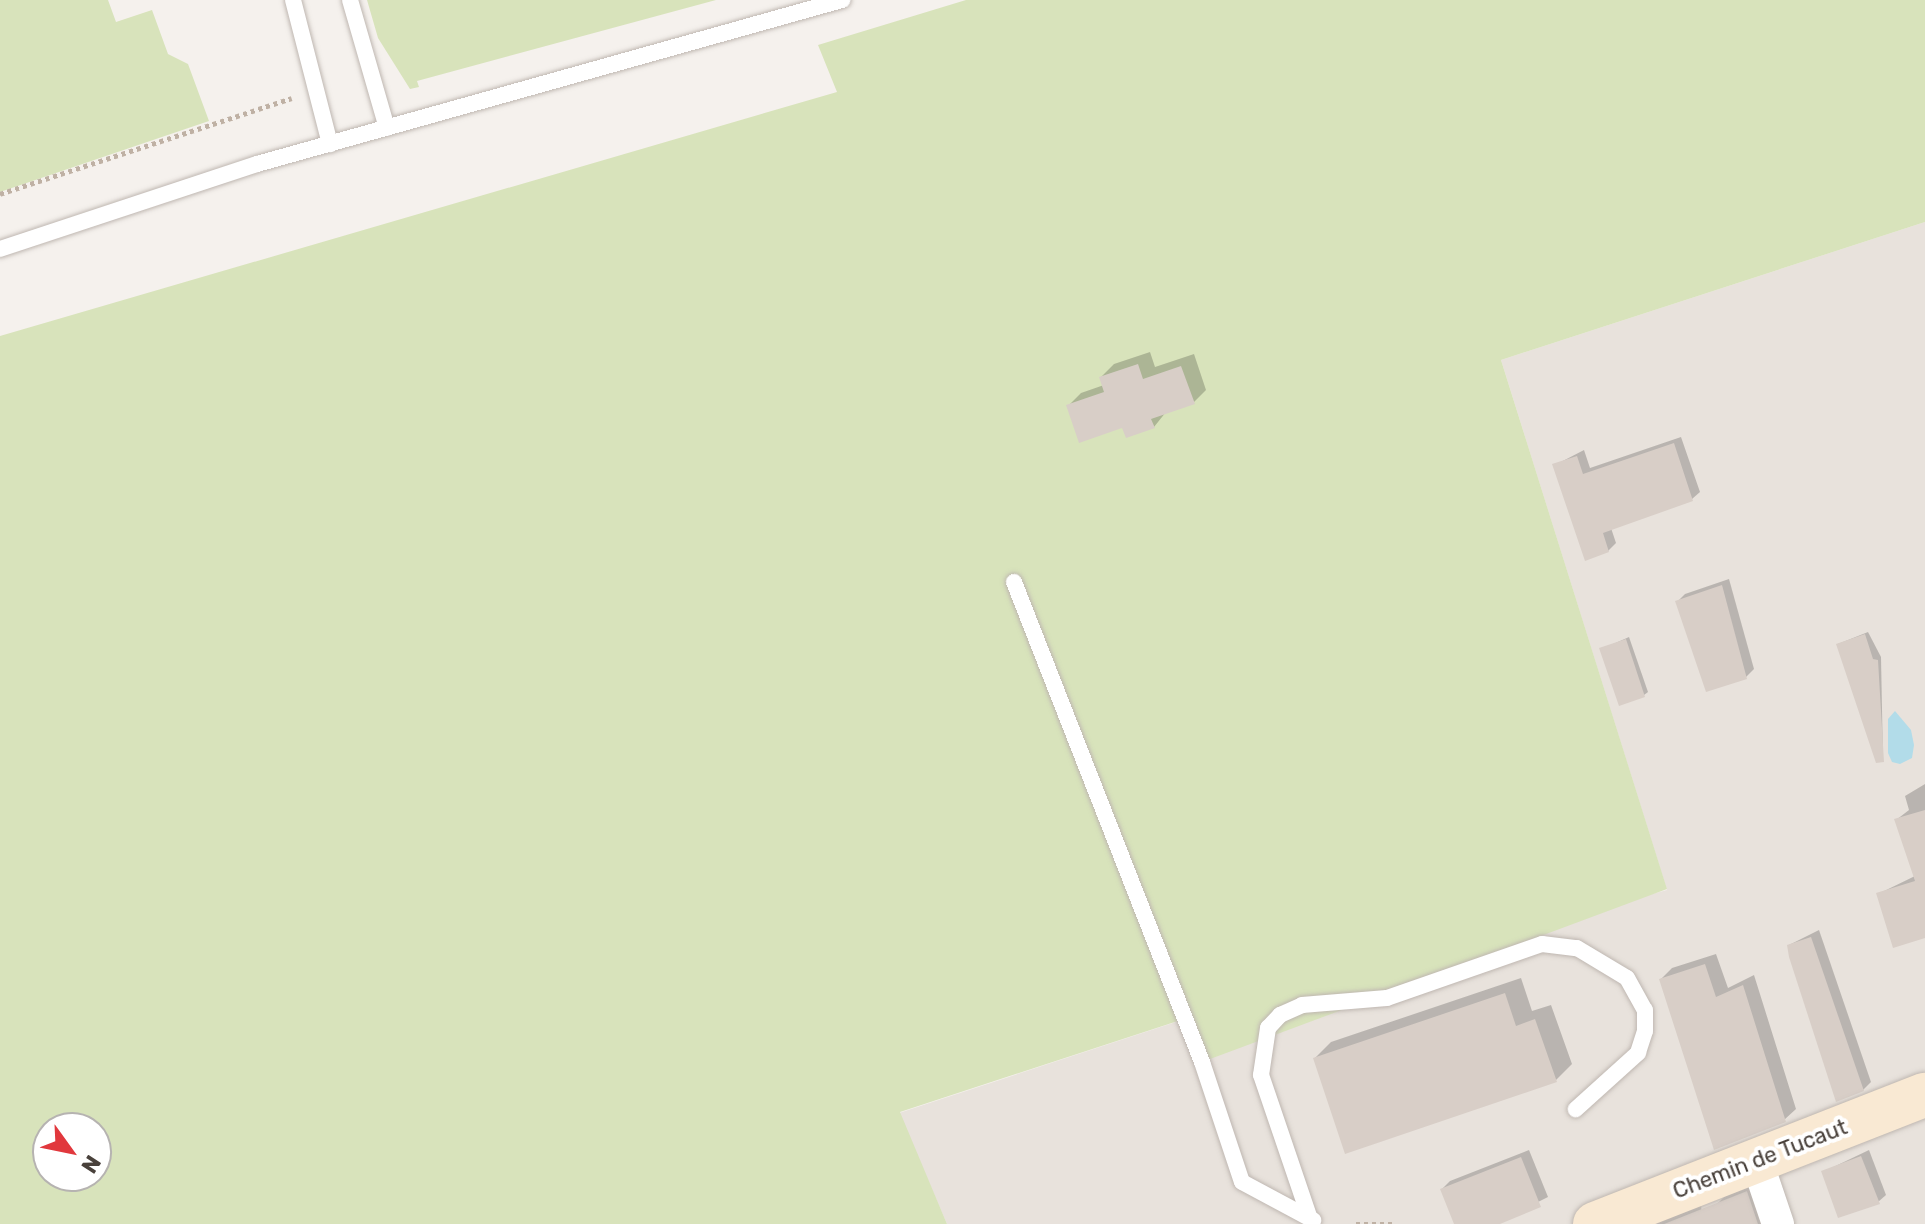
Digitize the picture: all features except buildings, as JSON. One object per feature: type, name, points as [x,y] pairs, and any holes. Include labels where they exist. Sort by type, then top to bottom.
[{"type":"main road","name":"Chemin de Tucaut","points":[[1595,1224],[1925,1095]]},
{"type":"street","points":[[1756,1159],[1778,1224]]},
{"type":"lane","points":[[293,0],[330,144]]},
{"type":"lane","points":[[350,0],[387,128]]},
{"type":"lane","points":[[0,249],[330,144],[842,0]]},
{"type":"lane","points":[[1014,582],[1202,1062],[1242,1182],[1313,1220]]},
{"type":"lane","points":[[1313,1220],[1261,1075],[1268,1028],[1280,1015],[1302,1005],[1387,998],[1542,944],[1577,948],[1627,978],[1645,1010],[1645,1031],[1638,1053],[1576,1109]]},
{"type":"path","points":[[0,194],[316,90]]},
{"type":"path","points":[[1356,1224],[1395,1224]]},
{"type":"shaded area","points":[[1925,222],[1925,1224],[947,1224],[899,1113],[1185,1019],[1667,890],[1501,360]]},
{"type":"green space","points":[[0,0],[108,0],[116,22],[152,10],[168,54],[188,64],[209,121],[0,192]]},
{"type":"green space","points":[[367,0],[716,0],[417,81],[419,87],[410,89],[378,38]]},
{"type":"green space","points":[[966,0],[1925,0],[1925,222],[1501,360],[1667,889],[1202,1062],[1184,1019],[900,1112],[947,1224],[0,1224],[0,336],[837,92],[818,45]]},
{"type":"water","points":[[1895,711],[1911,730],[1914,745],[1912,758],[1900,764],[1892,762],[1888,753],[1888,719]]}]
